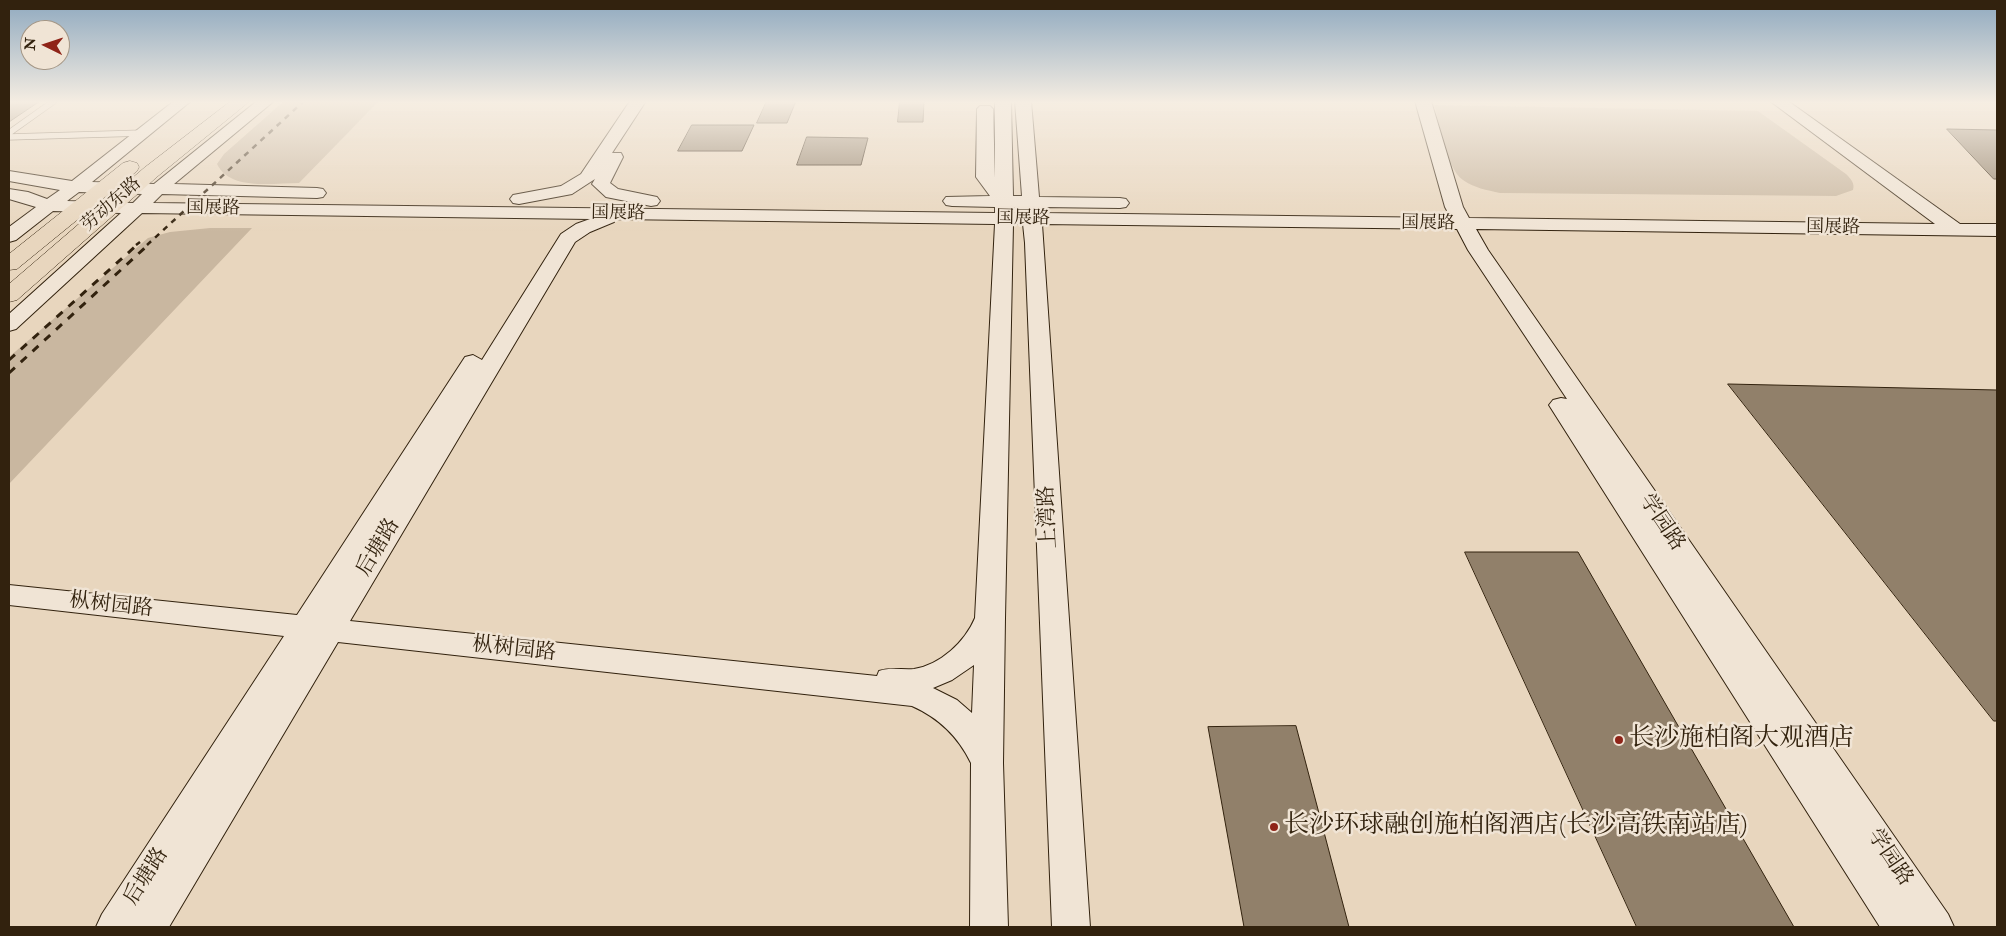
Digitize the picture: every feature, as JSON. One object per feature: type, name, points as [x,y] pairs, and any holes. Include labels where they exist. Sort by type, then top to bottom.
[{"type":"highway","name":"劳动东路","points":[[9,264],[102,188],[149,145]]},
{"type":"highway","name":"劳动东路","points":[[9,295],[131,189],[187,145]]},
{"type":"main road","points":[[9,236],[128,145]]},
{"type":"main road","points":[[9,325],[136,208],[212,145]]},
{"type":"main road","points":[[516,206],[566,190],[587,178],[609,145]]},
{"type":"main road","points":[[623,145],[600,184],[612,193],[647,207]]},
{"type":"main road","points":[[985,145],[985,177],[1003,210]]},
{"type":"main road","name":"上湾路","points":[[989,927],[987,763],[990,618],[1004,242],[1003,210],[1013,145]]},
{"type":"main road","name":"上湾路","points":[[1024,145],[1034,243],[1071,927]]},
{"type":"main road","name":"学园路","points":[[1420,145],[1431,189],[1593,422],[1935,927]]},
{"type":"main road","name":"学园路","points":[[1433,145],[1450,215],[1466,259],[1901,927]]},
{"type":"main road","points":[[1824,145],[1916,214]]},
{"type":"main road","points":[[1835,145],[1936,222]]},
{"type":"main road","name":"国展路","points":[[9,176],[75,187],[159,188],[516,206]]},
{"type":"main road","points":[[9,194],[22,196],[50,206]]},
{"type":"main road","name":"国展路","points":[[1031,210],[1141,203]]},
{"type":"main road","name":"国展路","points":[[1160,203],[1450,215],[1916,214],[1956,230],[1997,230]]},
{"type":"main road","name":"国展路","points":[[50,206],[80,205],[136,208],[516,206],[1031,210],[1936,222],[1997,215]]},
{"type":"main road","name":"后塘路","points":[[148,927],[320,624],[550,241],[553,233],[550,227],[516,206]]},
{"type":"main road","name":"后塘路","points":[[116,927],[320,624],[568,238],[600,220],[647,207]]},
{"type":"main road","name":"枞树园路","points":[[9,586],[907,692],[926,697],[947,708],[972,734],[987,763]]},
{"type":"main road","name":"枞树园路","points":[[9,595],[907,681],[934,675],[961,659],[981,638],[990,618]]},
{"type":"shaded area","points":[[235,145],[336,145],[299,183],[253,184],[242,182],[223,173],[217,164],[224,154]]},
{"type":"shaded area","points":[[1444,145],[1805,145],[1846,174],[1853,183],[1853,190],[1836,196],[1500,193],[1472,185],[1463,180],[1452,166]]},
{"type":"shaded area","points":[[210,228],[252,228],[9,484],[9,357],[148,238],[170,232]]},
{"type":"building","points":[[681,145],[745,145],[742,151],[678,151]]},
{"type":"building","points":[[804,145],[866,145],[861,165],[797,165]]},
{"type":"building","points":[[1962,145],[1997,145],[1997,179],[1994,179]]},
{"type":"building","points":[[1728,384],[1997,390],[1997,721],[1994,721]]},
{"type":"building","name":"长沙施柏阁大观酒店","points":[[1465,552],[1578,552],[1794,927],[1637,927]]},
{"type":"building","name":"长沙环球融创施柏阁酒店(长沙高铁南站店)","points":[[1296,726],[1349,927],[1244,927],[1208,727]]},
{"type":"railway","points":[[147,245],[256,145]]},
{"type":"railway","points":[[136,245],[140,242]]},
{"type":"railway","points":[[9,360],[138,244]]},
{"type":"railway","points":[[9,373],[149,244]]},
{"type":"place","name":"长沙施柏阁大观酒店","points":[[1619,740]]},
{"type":"place","name":"长沙环球融创施柏阁酒店(长沙高铁南站店)","points":[[1274,827]]}]
